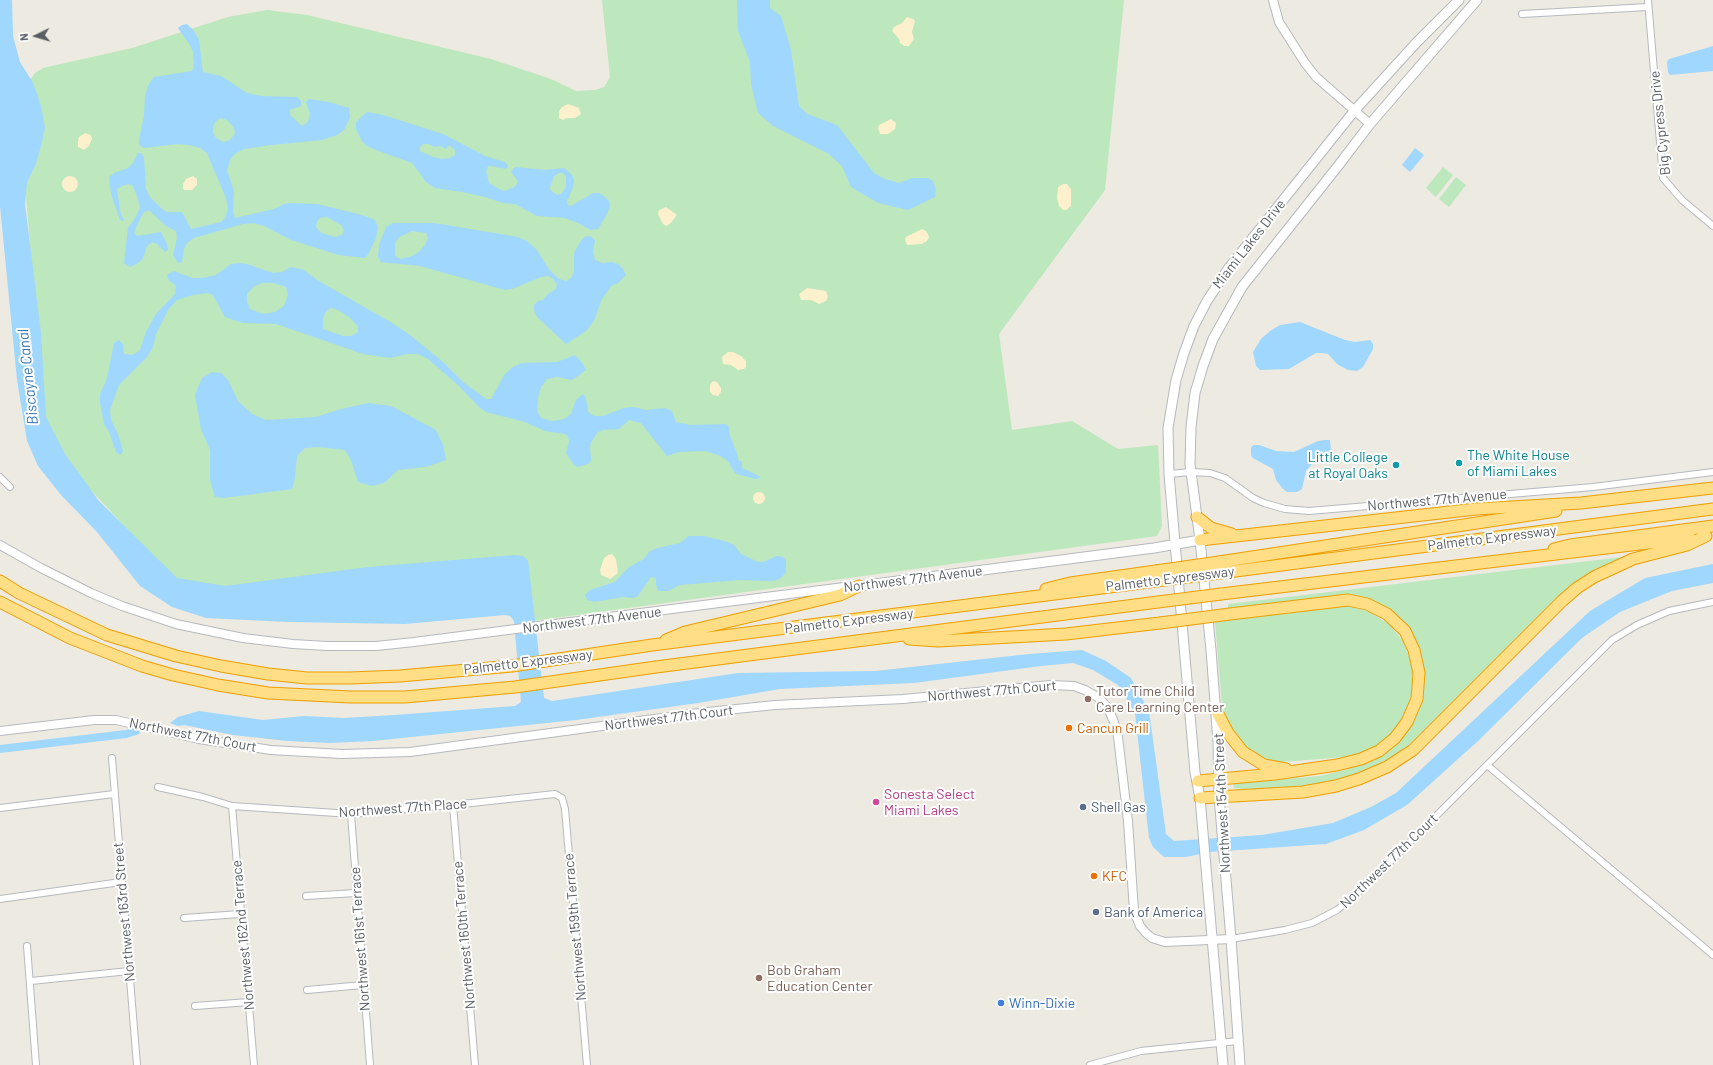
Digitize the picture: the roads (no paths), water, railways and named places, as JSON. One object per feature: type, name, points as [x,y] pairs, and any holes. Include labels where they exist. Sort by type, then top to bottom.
[{"type":"highway","points":[[1200,540],[1476,510],[1581,503],[1713,488]]},
{"type":"highway","points":[[1156,576],[1219,562],[1564,510],[1581,503]]},
{"type":"highway","name":"Palmetto Expressway","points":[[0,581],[19,593],[107,635],[176,656],[268,674],[307,678],[400,676],[512,666],[652,645],[999,602],[1156,576],[1220,573],[1713,509]]},
{"type":"highway","points":[[1197,517],[1211,528],[1236,536]]},
{"type":"highway","points":[[1529,558],[1570,545],[1713,526]]},
{"type":"highway","points":[[1200,798],[1303,792],[1347,783],[1387,767],[1412,750],[1576,588],[1594,577],[1633,559],[1687,545],[1709,535]]},
{"type":"highway","name":"Palmetto Expressway","points":[[0,602],[70,638],[142,666],[218,685],[268,694],[329,697],[405,697],[515,687],[663,666],[1158,602],[1709,535]]},
{"type":"highway","points":[[652,645],[685,632],[840,595],[859,586]]},
{"type":"highway","points":[[883,638],[938,641],[1066,634],[1348,600],[1367,604],[1387,614],[1404,631],[1414,650],[1419,673],[1416,699],[1408,722],[1395,738],[1379,751],[1360,760],[1337,765],[1275,774],[1198,781]]},
{"type":"highway","points":[[1216,710],[1232,739],[1247,755],[1268,766],[1299,770]]},
{"type":"main road","name":"Miami Lakes Drive","points":[[1175,544],[1169,474],[1168,436],[1173,393],[1184,352],[1200,313],[1228,268],[1355,110],[1417,42],[1459,0]]},
{"type":"main road","name":"Miami Lakes Drive","points":[[1200,540],[1191,472],[1191,427],[1195,392],[1206,356],[1216,331],[1248,278],[1370,124],[1477,0]]},
{"type":"main road","name":"Northwest 77th Avenue","points":[[859,586],[1200,540]]},
{"type":"main road","name":"Northwest 154th Street","points":[[1200,540],[1216,710],[1219,796],[1240,1065]]},
{"type":"main road","name":"Northwest 154th Street","points":[[1175,544],[1195,772],[1198,781],[1200,798],[1204,861],[1223,1065]]},
{"type":"street","points":[[1273,0],[1279,22],[1305,63],[1316,77],[1370,124]]},
{"type":"street","points":[[1522,14],[1648,3]]},
{"type":"street","name":"Big Cypress Drive","points":[[1648,3],[1663,178],[1682,200],[1713,226]]},
{"type":"street","name":"Northwest 77th Avenue","points":[[1169,474],[1191,472],[1210,473],[1222,477],[1253,498],[1271,505],[1288,510],[1309,511],[1593,487],[1713,472]]},
{"type":"street","points":[[0,477],[10,486]]},
{"type":"street","name":"Northwest 77th Avenue","points":[[0,544],[41,568],[91,593],[122,606],[176,624],[243,638],[293,644],[327,646],[376,646],[507,631],[859,586]]},
{"type":"street","name":"Northwest 77th Court","points":[[0,732],[94,720],[116,720],[199,739],[271,750],[342,754],[410,752],[698,713],[775,705],[903,699],[1050,685],[1074,686],[1099,698],[1108,708],[1118,737],[1122,766],[1134,911],[1136,919],[1146,934],[1158,941],[1212,941],[1285,930],[1312,922],[1337,910],[1365,887],[1612,640],[1637,625],[1669,611],[1713,602]]},
{"type":"street","name":"Northwest 163rd Street","points":[[112,758],[137,1065]]},
{"type":"street","points":[[1487,765],[1713,955]]},
{"type":"street","name":"Northwest 77th Place","points":[[158,786],[232,806],[350,814],[555,794]]},
{"type":"street","points":[[0,808],[114,794]]},
{"type":"street","name":"Northwest 159th Terrace","points":[[555,794],[562,798],[565,809],[587,1065]]},
{"type":"street","name":"Northwest 160th Terrace","points":[[453,805],[474,1065]]},
{"type":"street","name":"Northwest 162nd Terrace","points":[[232,806],[254,1065]]},
{"type":"street","name":"Northwest 161st Terrace","points":[[350,814],[370,1065]]},
{"type":"street","points":[[0,898],[121,882]]},
{"type":"street","points":[[306,896],[356,893]]},
{"type":"street","points":[[184,918],[240,914]]},
{"type":"street","points":[[27,946],[31,981],[36,1065]]},
{"type":"street","points":[[31,981],[129,971]]},
{"type":"street","points":[[307,990],[363,985]]},
{"type":"street","points":[[195,1006],[249,1002]]},
{"type":"street","points":[[1090,1065],[1141,1052],[1238,1041]]},
{"type":"water","name":"Biscayne Canal","points":[[0,0],[12,0],[13,36],[20,62],[32,81],[36,91],[41,106],[45,128],[36,164],[27,182],[25,204],[41,333],[46,417],[65,454],[99,501],[177,578],[225,586],[368,567],[515,555],[523,556],[528,560],[544,698],[552,701],[738,673],[875,671],[1029,654],[1082,650],[1106,661],[1131,678],[1149,711],[1166,834],[1174,841],[1262,835],[1333,823],[1371,807],[1396,793],[1590,611],[1645,578],[1713,564],[1713,583],[1672,591],[1620,612],[1582,638],[1478,741],[1407,805],[1364,830],[1326,844],[1210,852],[1186,857],[1164,857],[1153,847],[1149,838],[1135,713],[1118,685],[1093,670],[1073,663],[914,683],[780,689],[698,703],[576,720],[373,741],[330,743],[287,741],[233,735],[184,725],[178,726],[170,723],[178,717],[199,711],[263,720],[304,716],[344,718],[515,706],[521,702],[514,621],[510,616],[505,615],[405,624],[288,622],[206,618],[172,607],[140,586],[97,532],[61,495],[38,466],[27,441],[17,380],[0,206]]},
{"type":"water","points":[[737,0],[770,0],[770,8],[781,16],[791,50],[799,106],[807,114],[837,125],[874,173],[885,179],[899,183],[912,178],[928,178],[933,181],[936,190],[935,197],[908,210],[878,203],[851,187],[842,166],[829,154],[773,126],[758,113],[751,84],[750,62],[738,31]]},
{"type":"water","points":[[187,24],[194,31],[199,40],[203,72],[221,76],[247,93],[261,96],[297,97],[301,101],[301,106],[290,110],[290,115],[302,126],[308,122],[310,114],[306,102],[309,99],[329,102],[349,108],[350,117],[347,124],[344,130],[337,135],[322,140],[244,149],[236,153],[231,158],[227,170],[234,191],[233,212],[235,218],[274,209],[290,203],[317,204],[362,215],[375,220],[378,227],[376,238],[365,258],[339,255],[291,240],[264,226],[254,223],[243,224],[194,238],[187,243],[184,249],[182,262],[178,263],[173,255],[177,238],[176,231],[166,226],[149,210],[144,212],[134,232],[137,236],[161,232],[167,244],[168,250],[165,252],[157,244],[152,242],[147,246],[143,258],[138,263],[130,267],[124,263],[128,228],[140,208],[133,186],[129,184],[117,189],[120,211],[124,221],[120,220],[111,194],[109,177],[114,173],[128,168],[133,163],[138,153],[141,153],[144,157],[146,189],[150,197],[167,212],[182,212],[191,229],[221,222],[225,218],[228,209],[226,198],[207,153],[200,148],[189,145],[178,144],[144,148],[139,145],[144,116],[145,95],[149,84],[154,77],[192,71],[194,66],[193,52],[178,28]],"holes":[[[221,118],[227,120],[234,128],[235,134],[230,140],[223,142],[216,138],[213,133],[213,126],[216,121]],[[327,217],[341,225],[344,230],[342,235],[335,237],[321,233],[316,227],[317,221],[320,218]]]},
{"type":"water","points":[[1713,46],[1713,71],[1670,75],[1668,72],[1667,62],[1669,59]]},
{"type":"water","points":[[367,112],[383,115],[443,134],[485,156],[505,162],[508,166],[506,169],[488,166],[486,171],[489,183],[505,191],[516,186],[518,181],[511,172],[515,167],[545,170],[564,168],[572,175],[574,180],[567,202],[568,205],[571,206],[593,193],[599,193],[609,201],[610,206],[598,229],[591,230],[565,218],[537,216],[515,204],[503,203],[462,192],[435,188],[426,182],[412,163],[367,146],[362,141],[356,129],[356,122]],"holes":[[[423,144],[428,144],[435,147],[440,146],[446,149],[449,145],[455,150],[455,155],[450,158],[442,159],[433,157],[420,151],[420,147]],[[559,173],[563,173],[566,176],[566,187],[561,194],[557,195],[550,190],[550,187],[554,176]]]},
{"type":"water","points":[[1415,148],[1424,155],[1410,172],[1402,165]]},
{"type":"water","points":[[393,223],[434,223],[518,237],[527,241],[537,250],[550,271],[559,279],[566,281],[571,278],[574,272],[574,254],[578,245],[584,237],[590,236],[595,240],[593,252],[595,260],[603,263],[612,262],[618,264],[626,275],[618,283],[611,286],[601,301],[594,321],[586,331],[566,344],[537,317],[534,310],[534,305],[538,301],[543,300],[549,293],[556,289],[557,284],[549,276],[541,277],[512,289],[505,290],[420,266],[381,262],[378,257],[379,245],[386,227]],"holes":[[[412,231],[426,233],[428,238],[420,251],[412,256],[401,259],[395,256],[395,243],[399,237]]]},
{"type":"water","points":[[231,264],[247,264],[273,273],[282,272],[291,267],[304,270],[317,280],[410,335],[443,362],[463,382],[486,399],[491,399],[505,374],[513,367],[522,363],[557,362],[575,355],[586,370],[572,380],[557,377],[547,379],[541,387],[538,398],[537,411],[541,418],[552,421],[564,419],[571,414],[576,400],[583,394],[586,398],[588,412],[594,416],[603,416],[624,408],[634,407],[646,410],[665,408],[672,411],[676,422],[690,425],[725,424],[729,427],[730,436],[738,456],[738,460],[742,462],[742,468],[761,477],[756,479],[735,473],[727,460],[718,455],[705,451],[679,452],[667,456],[641,423],[629,420],[619,429],[603,430],[598,432],[591,442],[590,463],[578,467],[574,465],[566,453],[569,442],[568,436],[545,431],[525,422],[486,412],[428,359],[418,354],[407,354],[390,358],[363,354],[276,324],[243,323],[225,317],[213,295],[208,293],[193,295],[177,300],[168,310],[156,334],[153,347],[147,357],[119,385],[110,410],[111,420],[118,434],[123,451],[121,455],[116,452],[109,432],[104,424],[100,403],[100,394],[107,378],[114,343],[119,340],[123,344],[124,354],[133,355],[140,350],[146,332],[156,314],[175,294],[176,286],[169,280],[167,275],[174,271],[192,278],[202,278],[216,275]],"holes":[[[262,283],[274,283],[286,287],[288,295],[284,306],[275,312],[263,314],[250,309],[247,302],[247,294],[253,287]],[[330,308],[336,309],[349,317],[358,326],[358,332],[351,336],[343,336],[323,329],[323,319],[325,313]]]},
{"type":"water","points":[[1300,322],[1345,340],[1355,342],[1370,340],[1373,344],[1373,349],[1363,367],[1357,371],[1348,370],[1337,364],[1328,354],[1323,353],[1316,353],[1289,369],[1260,370],[1256,366],[1253,352],[1261,339],[1280,325]]},
{"type":"water","points":[[212,372],[221,373],[228,380],[238,401],[252,414],[266,420],[316,417],[341,409],[368,403],[391,406],[436,430],[443,445],[446,460],[426,467],[398,470],[384,483],[372,486],[358,482],[351,460],[345,450],[317,447],[305,448],[297,456],[295,478],[292,489],[224,498],[215,497],[210,480],[210,450],[201,429],[195,395],[202,378]]},
{"type":"water","points":[[1330,440],[1331,451],[1312,464],[1306,471],[1302,489],[1297,492],[1287,492],[1283,489],[1276,480],[1273,469],[1253,458],[1251,455],[1251,448],[1253,445],[1259,445],[1276,451],[1294,452],[1318,441]]},
{"type":"water","points":[[689,536],[704,536],[728,542],[734,545],[741,554],[758,562],[763,562],[777,556],[783,557],[786,561],[786,572],[781,578],[774,581],[739,580],[680,585],[668,591],[658,591],[656,578],[651,577],[637,597],[623,597],[594,602],[587,600],[585,595],[590,590],[615,582],[629,567],[644,559],[649,552],[654,549],[680,543]]},
{"type":"waterway","points":[[0,749],[126,734],[136,731]]},
{"type":"place","name":"The White House of Miami Lakes","points":[[1459,463]]},
{"type":"place","name":"Little College at Royal Oaks","points":[[1396,465]]},
{"type":"place","name":"Tutor Time Child Care Learning Center","points":[[1088,699]]},
{"type":"place","name":"Cancun Grill","points":[[1069,728]]},
{"type":"place","name":"Sonesta Select Miami Lakes","points":[[876,802]]},
{"type":"place","name":"Shell Gas","points":[[1083,807]]},
{"type":"place","name":"KFC","points":[[1094,876]]},
{"type":"place","name":"Bank of America","points":[[1096,912]]},
{"type":"place","name":"Bob Graham Education Center","points":[[759,978]]},
{"type":"place","name":"Winn-Dixie","points":[[1001,1003]]}]
